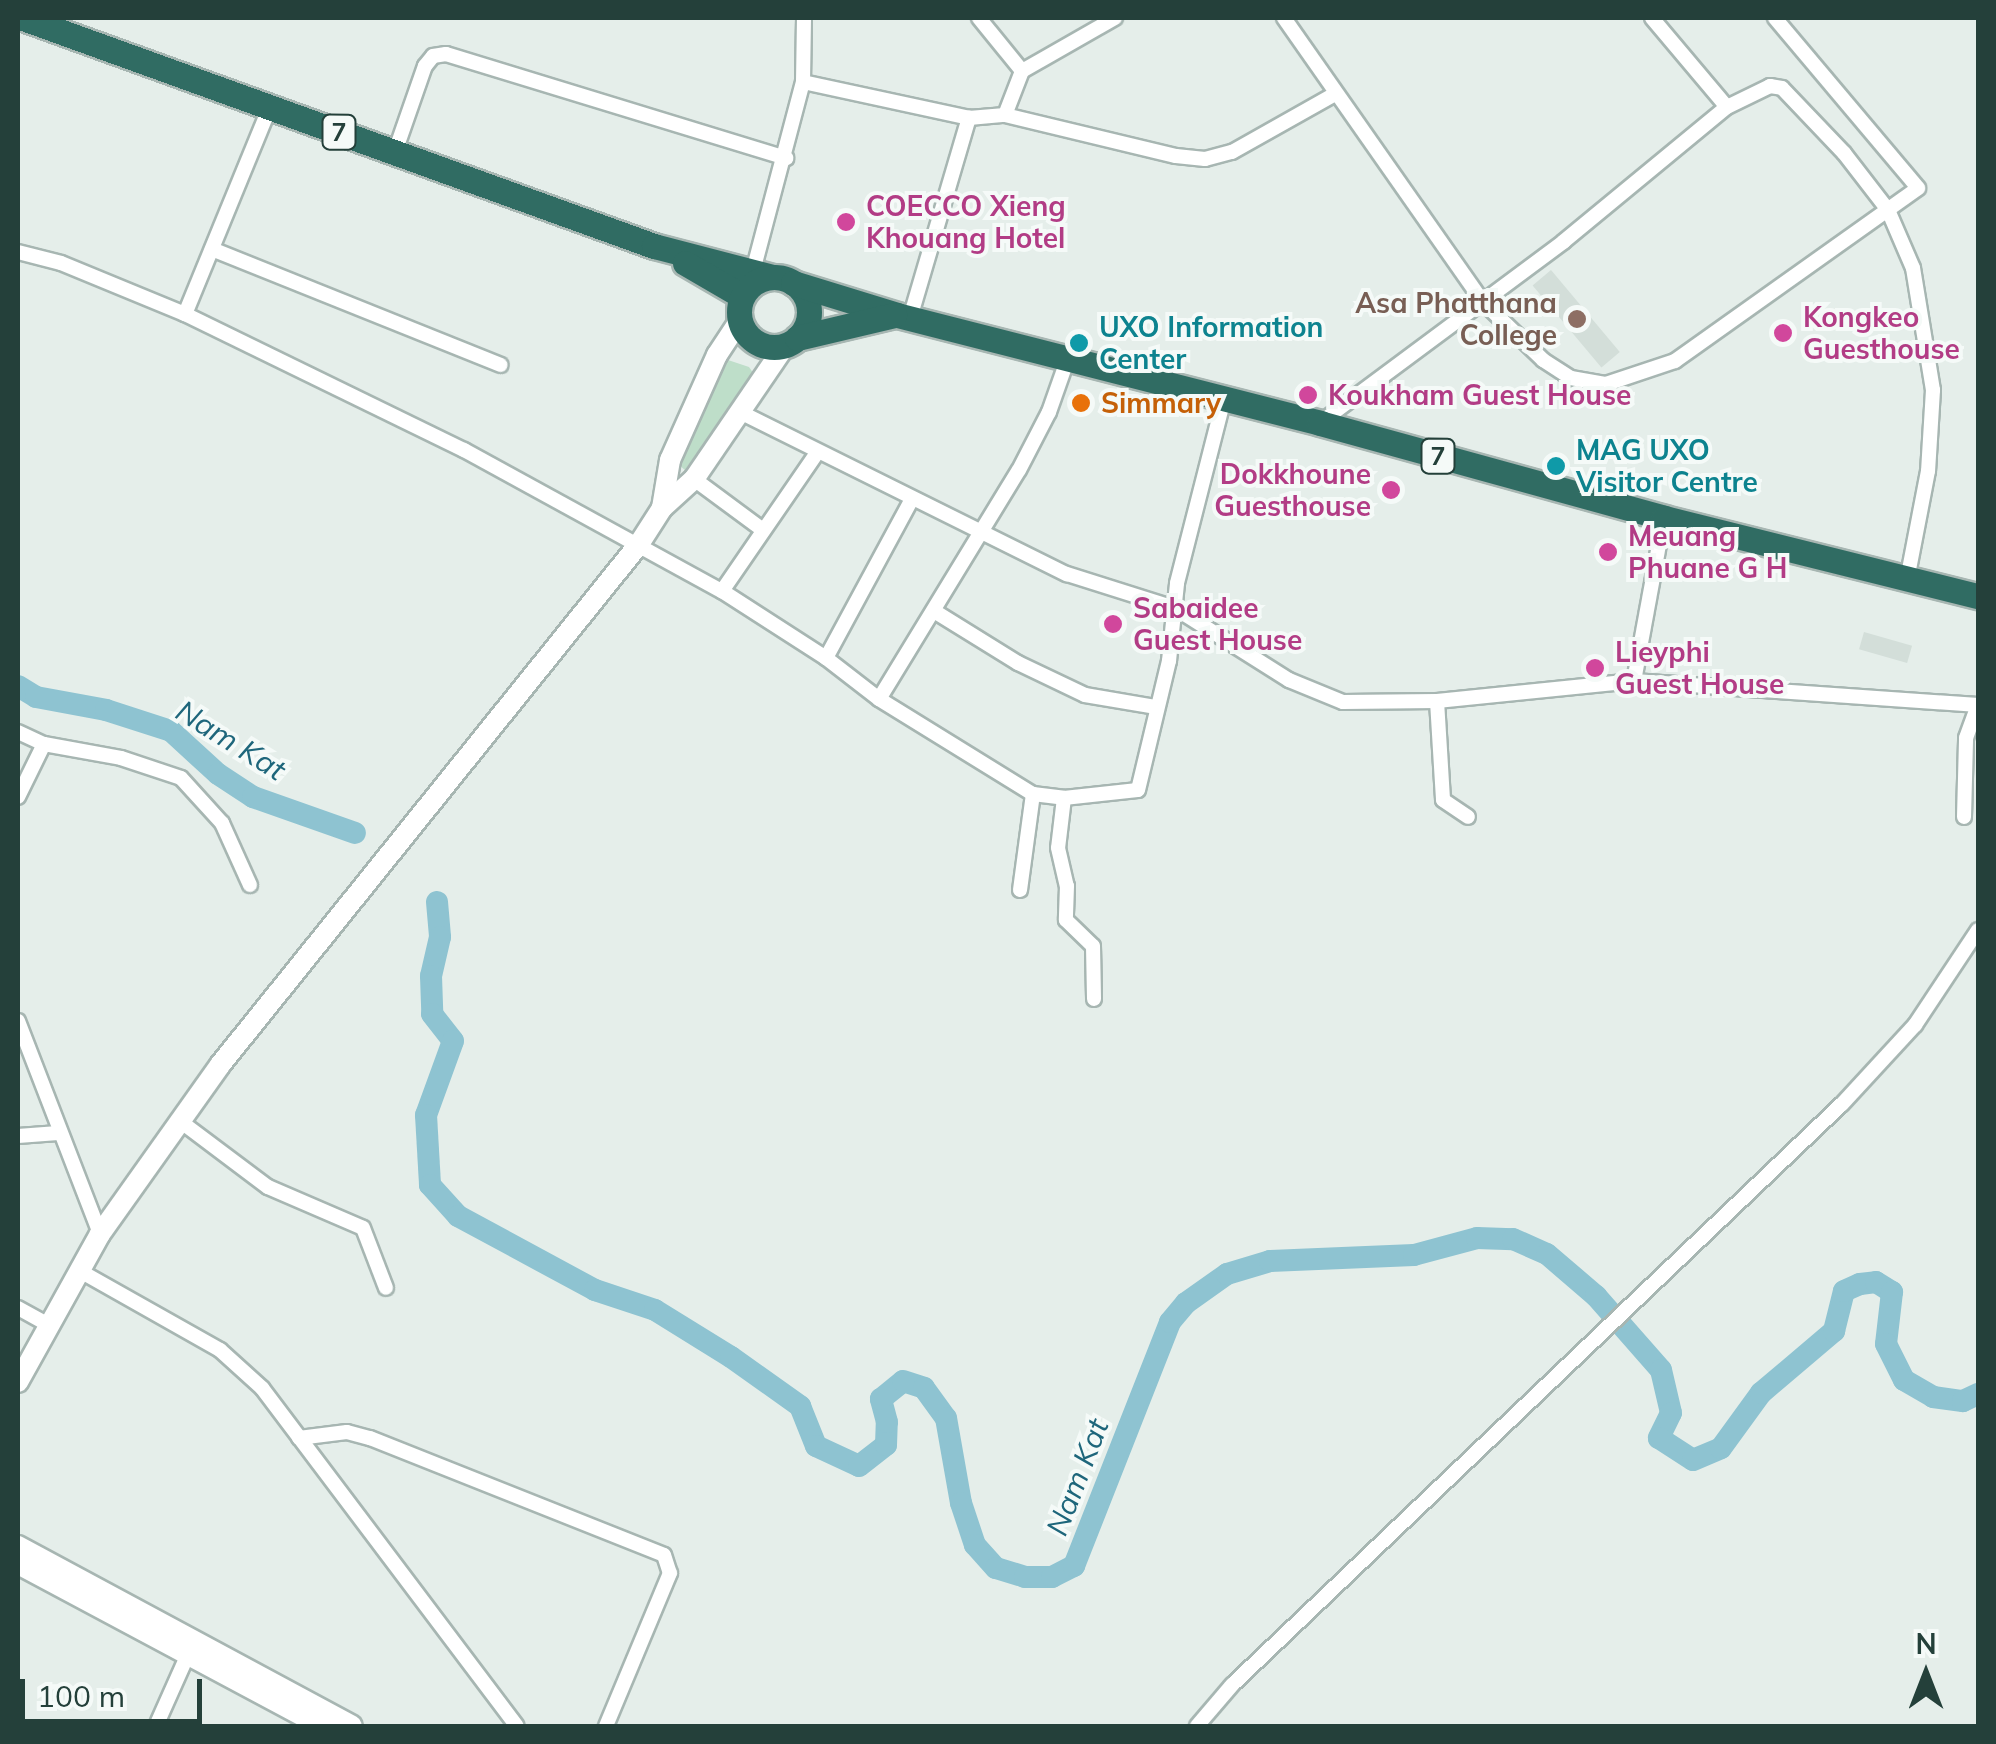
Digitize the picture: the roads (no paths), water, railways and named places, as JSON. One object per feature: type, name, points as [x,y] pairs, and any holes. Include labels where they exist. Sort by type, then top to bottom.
[{"type":"highway","name":"7","points":[[23,18],[55,23],[270,107],[654,246],[1664,518],[1978,596]]},
{"type":"highway","name":"7","points":[[654,246],[741,308],[748,335],[761,344],[792,341],[904,316]]},
{"type":"highway","points":[[741,308],[758,280],[773,277],[809,306],[808,324],[792,341]]},
{"type":"street","points":[[773,277],[786,158],[803,82],[804,18]]},
{"type":"street","points":[[979,18],[1022,71]]},
{"type":"street","points":[[1005,115],[1022,71],[1115,18]]},
{"type":"street","points":[[1284,18],[1482,301],[1543,360],[1571,378],[1606,384],[1676,361],[1918,188],[1775,18]]},
{"type":"street","points":[[1652,18],[1727,106]]},
{"type":"street","points":[[395,152],[426,66],[433,56],[446,54],[786,158]]},
{"type":"street","points":[[803,82],[970,118],[1005,115],[1176,156],[1205,158],[1232,152],[1335,94]]},
{"type":"street","points":[[1320,423],[1563,242],[1727,106],[1770,86],[1782,88],[1844,152],[1888,210],[1913,268],[1933,390],[1928,471],[1908,580]]},
{"type":"street","points":[[185,314],[270,107]]},
{"type":"street","points":[[904,316],[970,118]]},
{"type":"street","points":[[212,249],[501,365]]},
{"type":"street","points":[[18,252],[61,263],[185,314],[464,450],[722,590],[826,658],[879,699],[1032,794],[1064,798],[1138,790],[1224,398]]},
{"type":"street","points":[[662,508],[670,460],[741,308]]},
{"type":"street","points":[[18,1382],[100,1234],[180,1121],[639,544],[662,508],[694,479],[792,341]]},
{"type":"street","points":[[879,699],[1049,412],[1068,358]]},
{"type":"street","points":[[742,414],[816,454],[1067,574],[1175,608],[1309,690],[1344,702],[1437,701],[1634,681],[1978,704],[1966,738],[1964,816]]},
{"type":"street","points":[[722,590],[816,454]]},
{"type":"street","points":[[694,479],[763,530]]},
{"type":"street","points":[[826,658],[912,499]]},
{"type":"street","points":[[1634,681],[1664,518]]},
{"type":"street","points":[[934,610],[1018,663],[1085,695],[1155,708]]},
{"type":"street","points":[[1437,701],[1443,800],[1468,816]]},
{"type":"street","points":[[18,732],[44,744],[121,758],[181,778],[222,823],[250,885]]},
{"type":"street","points":[[18,797],[44,744]]},
{"type":"street","points":[[1020,890],[1032,794]]},
{"type":"street","points":[[1064,798],[1058,848],[1066,886],[1066,920],[1093,946],[1094,999]]},
{"type":"street","points":[[1197,1726],[1232,1685],[1842,1104],[1916,1025],[1978,930]]},
{"type":"street","points":[[18,1021],[100,1234]]},
{"type":"street","points":[[180,1121],[268,1187],[363,1228],[386,1288]]},
{"type":"street","points":[[18,1136],[58,1132]]},
{"type":"street","points":[[80,1270],[220,1350],[262,1388],[517,1726]]},
{"type":"street","points":[[18,1308],[50,1326]]},
{"type":"street","points":[[300,1438],[347,1432],[370,1438],[664,1554],[670,1573],[647,1620],[606,1726]]},
{"type":"street","points":[[18,1546],[352,1726]]},
{"type":"street","points":[[18,1564],[322,1726]]},
{"type":"street","points":[[156,1726],[188,1654]]},
{"type":"waterway","name":"Nam Kat","points":[[18,686],[36,697],[106,710],[171,731],[218,774],[253,797],[355,833]]},
{"type":"waterway","name":"Nam Kat","points":[[437,902],[440,937],[431,976],[432,1014],[453,1041],[426,1115],[430,1185],[458,1216],[595,1290],[655,1310],[731,1357],[800,1406],[816,1446],[859,1466],[886,1445],[887,1422],[881,1399],[903,1381],[924,1388],[946,1418],[961,1503],[975,1545],[996,1568],[1025,1577],[1052,1577],[1074,1566],[1170,1322],[1186,1303],[1227,1274],[1270,1261],[1414,1255],[1477,1238],[1513,1239],[1547,1254],[1596,1296],[1661,1370],[1671,1413],[1659,1438],[1693,1460],[1721,1448],[1761,1393],[1834,1331],[1844,1291],[1860,1284],[1876,1282],[1892,1292],[1886,1344],[1904,1380],[1933,1397],[1963,1401],[1978,1394]]},
{"type":"place","name":"COECCO Xieng Khouang Hotel","points":[[846,222]]},
{"type":"place","name":"Asa Phatthana College","points":[[1577,319]]},
{"type":"place","name":"Kongkeo Guesthouse","points":[[1783,333]]},
{"type":"place","name":"UXO Information Center","points":[[1079,343]]},
{"type":"place","name":"Koukham Guest House","points":[[1308,395]]},
{"type":"place","name":"Simmary","points":[[1081,403]]},
{"type":"place","name":"MAG UXO Visitor Centre","points":[[1556,466]]},
{"type":"place","name":"Dokkhoune Guesthouse","points":[[1391,490]]},
{"type":"place","name":"Meuang Phuane G H","points":[[1608,552]]},
{"type":"place","name":"Sabaidee Guest House","points":[[1113,624]]},
{"type":"place","name":"Lieyphi Guest House","points":[[1595,668]]}]
